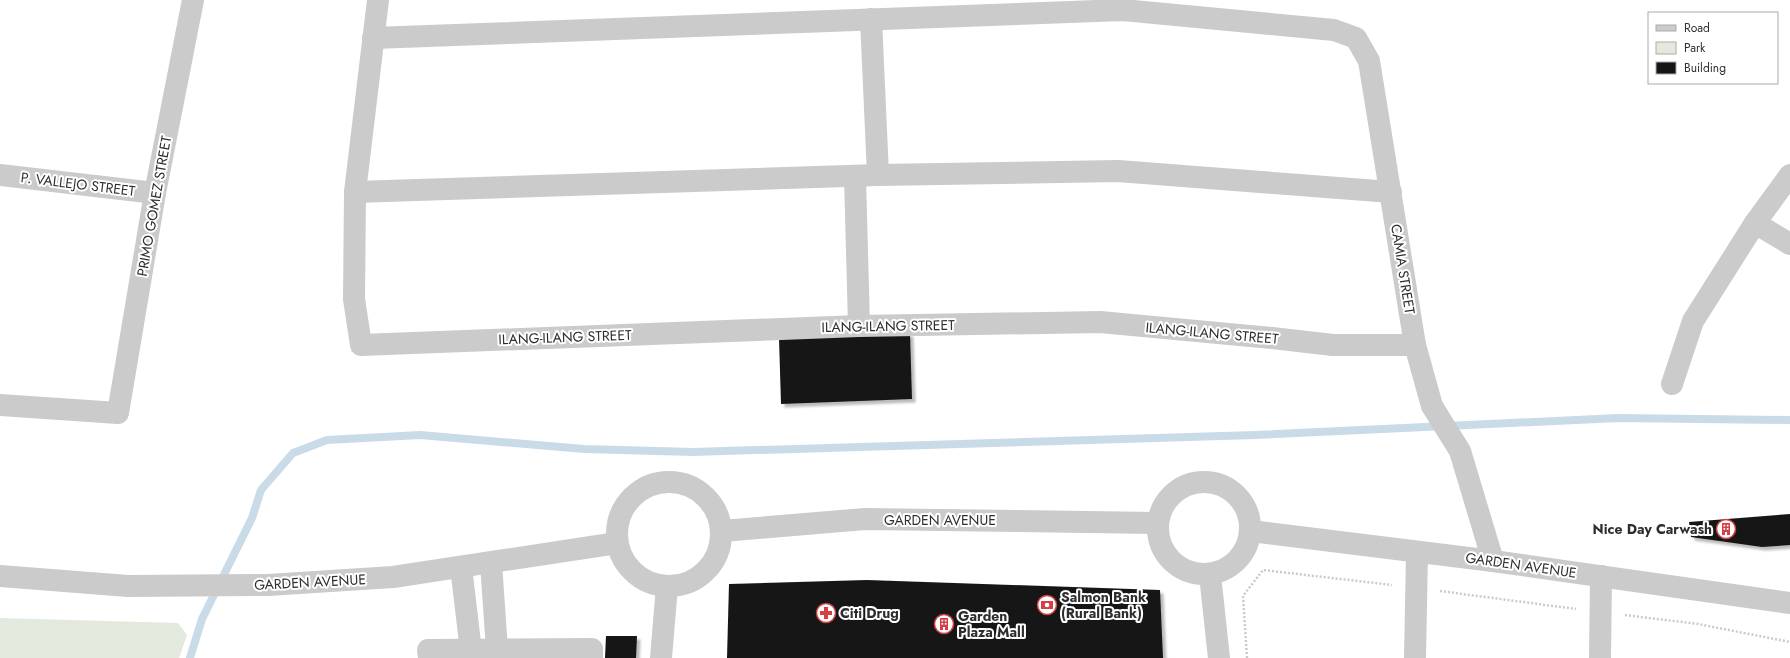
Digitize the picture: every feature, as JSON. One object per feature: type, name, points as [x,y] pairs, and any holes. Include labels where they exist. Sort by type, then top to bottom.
[{"type":"street","name":"PRIMO GOMEZ STREET","points":[[0,405],[118,413],[155,193],[193,0]]},
{"type":"street","points":[[378,0],[355,192],[855,177],[878,175],[1118,171],[1392,192]]},
{"type":"street","name":"CAMIA STREET","points":[[373,38],[871,19],[1123,5],[1334,30],[1356,38],[1369,60],[1392,192],[1415,345],[1432,406],[1460,451],[1493,562]]},
{"type":"street","points":[[871,19],[878,175]]},
{"type":"street","name":"P. VALLEJO STREET","points":[[0,175],[155,193]]},
{"type":"street","points":[[1672,384],[1693,321],[1755,223],[1790,175]]},
{"type":"street","points":[[855,177],[859,326]]},
{"type":"street","name":"ILANG-ILANG STREET","points":[[355,192],[354,299],[361,345],[859,326],[1100,322],[1333,345],[1415,345]]},
{"type":"street","points":[[1755,223],[1790,244]]},
{"type":"street","points":[[1208,482],[1225,487],[1240,497],[1248,513],[1251,531],[1247,546],[1239,560],[1226,569],[1210,575],[1190,573],[1171,562],[1160,544],[1158,523],[1163,506],[1174,492],[1190,484],[1208,482]]},
{"type":"street","points":[[663,483],[684,484],[703,494],[716,511],[722,531],[718,553],[706,573],[686,584],[667,586],[646,581],[633,572],[623,558],[617,543],[619,522],[628,503],[643,489],[663,483]]},
{"type":"street","name":"GARDEN AVENUE","points":[[722,531],[865,519],[1158,523]]},
{"type":"street","name":"GARDEN AVENUE","points":[[1251,531],[1601,576],[1790,603]]},
{"type":"street","name":"GARDEN AVENUE","points":[[0,576],[128,586],[268,585],[393,578],[617,543]]},
{"type":"street","points":[[1415,658],[1417,552]]},
{"type":"street","points":[[491,562],[498,650]]},
{"type":"street","points":[[461,567],[471,651]]},
{"type":"street","points":[[1210,575],[1219,658]]},
{"type":"street","points":[[1600,658],[1601,576]]},
{"type":"street","points":[[661,658],[667,586]]},
{"type":"street","points":[[429,658],[428,650],[471,651],[592,649],[592,658]]},
{"type":"path","points":[[1247,658],[1244,596],[1263,570],[1698,624],[1790,642]]},
{"type":"green space","points":[[0,618],[178,623],[187,635],[179,658],[0,658]]},
{"type":"building","points":[[910,333],[912,399],[781,404],[779,338]]},
{"type":"building","name":"Nice Day Carwash","points":[[1790,514],[1790,545],[1762,547],[1691,537],[1689,522]]},
{"type":"building","name":"Garden Plaza Mall","points":[[867,580],[1160,590],[1163,658],[727,658],[729,584]]},
{"type":"building","points":[[606,636],[637,636],[636,658],[605,658]]},
{"type":"waterway","points":[[190,658],[202,619],[252,518],[261,490],[293,453],[327,440],[420,435],[584,449],[693,452],[1255,435],[1618,418],[1790,420]]},
{"type":"place","name":"Nice Day Carwash","points":[[1726,529]]},
{"type":"place","name":"Salmon Bank (Rural Bank)","points":[[1047,605]]},
{"type":"place","name":"Citi Drug","points":[[826,613]]},
{"type":"place","name":"Garden Plaza Mall","points":[[944,624]]}]
